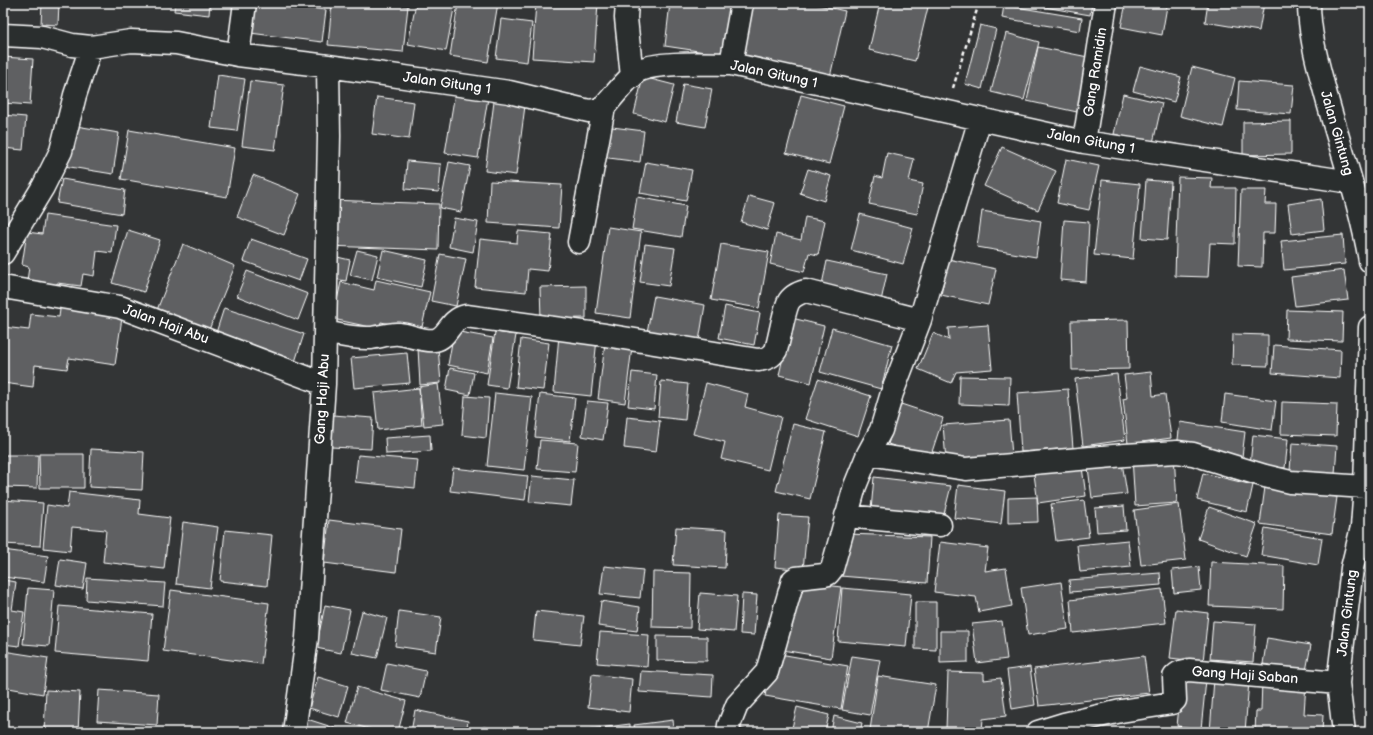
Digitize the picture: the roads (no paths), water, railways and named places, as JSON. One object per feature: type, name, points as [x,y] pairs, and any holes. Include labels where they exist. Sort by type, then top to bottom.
[{"type":"street","points":[[238,55],[245,3]]},
{"type":"street","points":[[627,3],[626,18],[632,77]]},
{"type":"street","points":[[731,64],[742,3]]},
{"type":"street","name":"Gang Ramidin","points":[[1084,142],[1106,3]]},
{"type":"street","name":"Jalan Gintung","points":[[1309,3],[1309,15],[1316,57],[1366,237],[1370,261]]},
{"type":"street","name":"Jalan Gitung 1","points":[[3,35],[42,37],[72,45],[91,47],[131,41],[176,43],[238,55],[328,66],[509,92],[589,111],[604,107],[638,71],[649,67],[674,64],[731,64],[1084,142],[1351,182]]},
{"type":"street","points":[[3,253],[43,187],[61,151],[75,95],[91,47]]},
{"type":"street","name":"Gang Haji Abu","points":[[294,732],[307,638],[324,384],[329,136],[328,66]]},
{"type":"street","points":[[579,242],[604,107]]},
{"type":"street","points":[[728,732],[729,724],[737,706],[767,672],[793,580],[796,578],[828,574],[832,569],[854,486],[868,454],[881,430],[892,393],[920,320],[980,119]]},
{"type":"street","name":"Jalan Haji Abu","points":[[3,287],[120,307],[324,384]]},
{"type":"street","points":[[325,332],[352,338],[400,334],[435,340],[442,337],[451,324],[457,319],[466,316],[605,335],[758,360],[773,355],[776,350],[788,304],[795,295],[806,291],[920,320]]},
{"type":"street","name":"Jalan Gintung","points":[[1344,732],[1338,683],[1352,568],[1362,527],[1365,487],[1370,327]]},
{"type":"street","points":[[868,454],[966,469],[1177,452],[1192,454],[1290,482],[1365,487]]},
{"type":"street","points":[[846,516],[940,525]]},
{"type":"street","name":"Gang Haji Saban","points":[[1038,732],[1064,724],[1121,711],[1172,703],[1175,700],[1174,677],[1176,674],[1189,670],[1338,683]]}]
